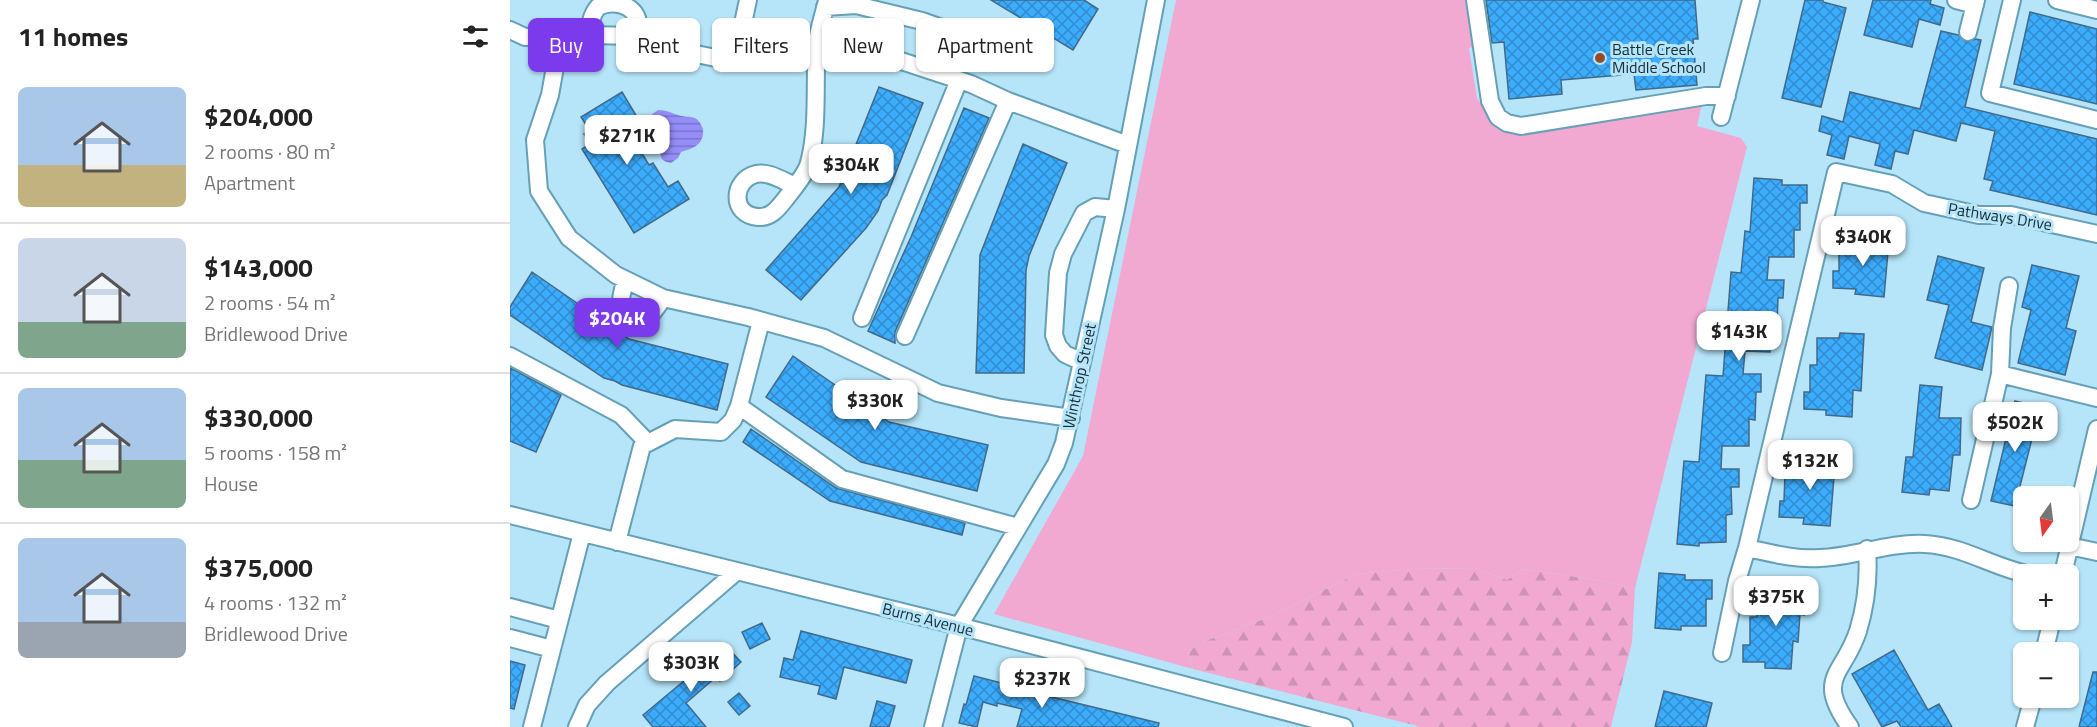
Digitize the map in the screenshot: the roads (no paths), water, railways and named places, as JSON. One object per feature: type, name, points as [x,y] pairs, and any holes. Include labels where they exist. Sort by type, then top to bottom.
[{"type":"street","points":[[592,18],[599,5],[607,0],[621,1],[633,9],[637,18]]},
{"type":"street","points":[[744,18],[748,0]]},
{"type":"street","name":"Winthrop Street","points":[[933,727],[959,626],[1056,464],[1064,443],[1116,209],[1156,0]]},
{"type":"street","points":[[1475,0],[1490,101],[1498,117],[1507,123],[1521,126],[1706,96],[1726,96]]},
{"type":"street","points":[[1721,117],[1751,0]]},
{"type":"street","points":[[1956,0],[1976,3],[1968,32]]},
{"type":"street","points":[[2012,0],[1990,93],[2097,120]]},
{"type":"street","points":[[2057,0],[2097,10]]},
{"type":"street","points":[[795,186],[808,165],[814,121],[817,42],[826,3],[856,5],[916,20]]},
{"type":"street","points":[[510,30],[528,37]]},
{"type":"street","points":[[810,43],[817,42],[874,52],[959,80],[1008,101],[1128,145]]},
{"type":"street","points":[[554,72],[550,95],[535,140],[539,191],[569,238],[616,276],[663,298],[824,338],[938,393],[1001,408],[1071,418]]},
{"type":"street","points":[[862,318],[959,80]]},
{"type":"street","points":[[905,336],[1008,101]]},
{"type":"street","name":"Pathways Drive","points":[[1747,548],[1836,172],[1892,184],[1924,202],[1979,215],[2012,215],[2097,234]]},
{"type":"street","points":[[1083,362],[1065,354],[1058,346],[1054,335],[1058,273],[1063,254],[1084,213],[1095,207],[1116,209]]},
{"type":"street","points":[[625,280],[621,303],[627,315],[641,320],[648,317],[663,298]]},
{"type":"street","points":[[1971,500],[2000,374],[2002,328],[2009,286]]},
{"type":"street","points":[[617,542],[642,446],[675,429],[720,432],[733,420],[739,406],[761,321]]},
{"type":"street","points":[[510,356],[621,415],[648,443]]},
{"type":"street","points":[[2000,374],[2097,398]]},
{"type":"street","points":[[739,406],[843,479],[1018,527]]},
{"type":"street","points":[[2079,504],[2097,429]]},
{"type":"street","name":"Burns Avenue","points":[[510,515],[959,626],[1344,727]]},
{"type":"street","points":[[532,727],[582,533]]},
{"type":"street","points":[[1722,653],[1737,581],[1747,548],[1802,558],[1821,558],[1910,544],[1941,546],[1961,550],[2013,570]]},
{"type":"street","points":[[2079,548],[2097,552]]},
{"type":"street","points":[[1850,727],[1842,716],[1832,688],[1836,675],[1858,632],[1869,575],[1867,549]]},
{"type":"street","points":[[577,727],[587,705],[607,683],[736,572]]},
{"type":"street","points":[[510,608],[560,620]]},
{"type":"street","points":[[510,639],[552,649]]},
{"type":"street","points":[[2025,727],[2030,708]]},
{"type":"place","name":"Battle Creek Middle School","points":[[1600,58]]}]
